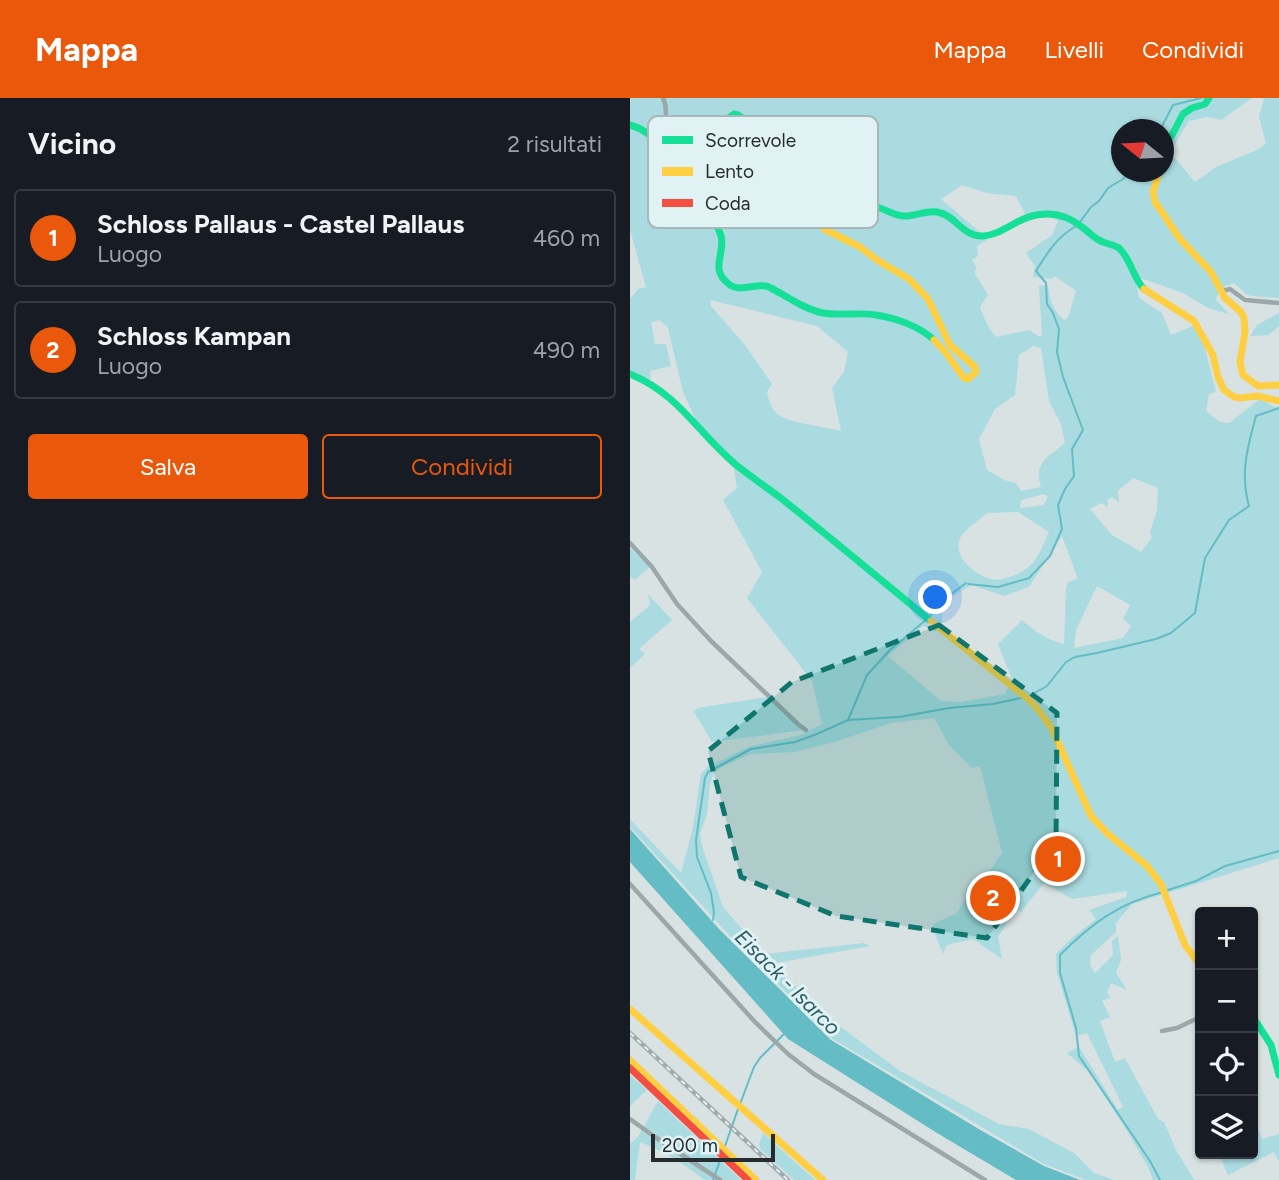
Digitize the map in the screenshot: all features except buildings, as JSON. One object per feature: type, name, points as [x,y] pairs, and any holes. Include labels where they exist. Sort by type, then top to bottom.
[{"type":"main road","points":[[1174,131],[1183,114],[1205,104],[1209,98]]},
{"type":"main road","points":[[630,125],[648,133]]},
{"type":"main road","points":[[1156,182],[1153,192],[1155,202],[1182,243],[1211,272],[1225,298],[1244,318],[1245,332],[1240,362],[1243,375],[1258,386],[1279,385]]},
{"type":"main road","points":[[878,207],[901,216],[936,212],[945,215],[963,231],[976,236],[992,235],[1026,217],[1046,213],[1071,219],[1097,239],[1122,251],[1143,288],[1194,321],[1213,355],[1224,390],[1234,397],[1265,397],[1279,401]]},
{"type":"main road","points":[[718,228],[722,239],[719,271],[731,286],[767,286],[805,307],[823,313],[885,316],[914,326],[932,338],[961,376],[968,379],[973,376],[975,367],[950,345],[923,292],[909,279],[860,247],[823,228]]},
{"type":"main road","points":[[630,374],[651,382],[671,397],[720,451],[1025,696],[1041,712],[1052,728],[1091,816],[1157,878],[1182,943],[1195,959]]},
{"type":"main road","points":[[630,1009],[823,1180]]},
{"type":"main road","points":[[1258,1025],[1270,1045],[1279,1075]]},
{"type":"main road","points":[[630,1060],[756,1180]]},
{"type":"main road","points":[[630,1068],[748,1180]]},
{"type":"street","points":[[663,98],[667,116]]},
{"type":"street","points":[[1222,291],[1230,289],[1245,300],[1279,303]]},
{"type":"street","points":[[630,543],[652,567],[677,604],[711,641],[806,730]]},
{"type":"street","points":[[630,884],[776,1043],[814,1074],[985,1180]]},
{"type":"street","points":[[1162,1031],[1177,1028],[1195,1019]]},
{"type":"street","points":[[1270,1045],[1279,1042]]},
{"type":"street","points":[[630,1119],[720,1180]]},
{"type":"highlighted area","points":[[939,625],[1057,713],[1056,842],[987,938],[836,916],[741,877],[708,751],[792,682]]},
{"type":"shaded area","points":[[630,98],[1252,98],[1221,120],[1207,117],[1189,121],[1174,145],[1174,119],[1111,119],[1111,182],[1174,182],[1174,157],[1195,182],[1216,167],[1259,149],[1266,143],[1259,117],[1264,98],[1279,98],[1279,298],[1247,295],[1234,283],[1225,286],[1215,299],[1229,314],[1208,308],[1183,293],[1135,276],[1139,298],[1162,313],[1171,335],[1193,326],[1205,348],[1216,392],[1209,394],[1206,411],[1220,422],[1229,423],[1260,399],[1275,407],[1279,406],[1279,858],[1132,904],[1116,923],[1116,932],[1091,955],[1090,965],[1095,973],[1113,955],[1112,941],[1118,936],[1121,960],[1116,973],[1127,990],[1111,983],[1107,992],[1111,998],[1102,1000],[1110,1017],[1100,1021],[1115,1062],[1125,1058],[1158,1119],[1164,1122],[1176,1150],[1194,1180],[1153,1180],[1126,1129],[1089,1072],[1067,1053],[1079,1047],[1118,1110],[1123,1107],[1087,1033],[1076,1036],[1057,973],[1056,954],[1096,919],[1089,910],[1126,897],[1127,891],[1072,899],[1044,883],[1021,912],[1016,909],[998,937],[1002,959],[973,939],[947,945],[943,954],[933,924],[957,913],[968,894],[983,888],[982,882],[1002,853],[980,766],[972,768],[949,745],[934,718],[891,723],[795,752],[750,754],[714,773],[710,783],[707,814],[700,834],[723,907],[764,954],[864,943],[870,946],[771,964],[838,1025],[900,1071],[999,1124],[1029,1129],[1074,1153],[1094,1173],[1114,1180],[1086,1180],[1044,1164],[833,1039],[731,937],[630,827],[630,819],[681,873],[693,827],[701,774],[707,767],[751,746],[801,735],[822,724],[812,681],[747,598],[762,572],[723,500],[737,488],[733,463],[699,427],[683,392],[668,328],[660,320],[651,322],[655,344],[666,344],[671,366],[650,371],[651,380],[630,375],[630,299],[638,289],[646,287],[630,230]],"holes":[[[962,185],[986,193],[1016,196],[1028,220],[1049,216],[1058,221],[1052,235],[1026,253],[1035,266],[1033,277],[1052,279],[1055,276],[1076,291],[1068,318],[1064,320],[1054,308],[1048,285],[1039,286],[1040,337],[1029,330],[996,337],[989,327],[980,307],[988,295],[975,274],[976,267],[972,260],[978,256],[977,246],[988,239],[941,199]],[[710,300],[817,326],[848,352],[844,372],[832,388],[841,431],[792,421],[777,414],[771,406],[767,392],[772,384],[745,345],[711,306]],[[1033,346],[1041,348],[1049,401],[1061,424],[1065,443],[1048,456],[1041,466],[1041,487],[1021,491],[1016,483],[1004,480],[987,470],[979,439],[995,409],[1015,395],[1019,355]],[[1133,478],[1158,488],[1157,511],[1150,532],[1152,538],[1141,552],[1112,535],[1090,509],[1101,503],[1108,507],[1107,500],[1112,497],[1119,502],[1118,491]],[[1044,494],[1048,496],[1044,505],[1020,508],[1021,500]],[[1018,512],[1049,532],[1034,562],[1016,575],[996,580],[973,570],[962,558],[959,550],[964,532],[987,513]],[[1062,536],[1078,579],[1068,582],[1066,588],[1064,644],[1042,635],[1022,620],[998,644],[1012,679],[1005,694],[961,702],[941,701],[888,656],[923,626],[936,632],[942,622],[942,603],[971,585],[1004,596],[1029,587]],[[1097,586],[1130,605],[1123,619],[1131,626],[1123,638],[1074,648],[1076,630]]]},
{"type":"shaded area","points":[[1279,313],[1279,326],[1269,335],[1250,336],[1257,325]]},
{"type":"shaded area","points":[[630,548],[650,567],[635,580],[630,576]]},
{"type":"shaded area","points":[[648,594],[672,620],[639,649],[645,654],[630,668],[630,622],[650,605]]},
{"type":"shaded area","points":[[768,697],[803,730],[712,742],[694,712],[697,708]]},
{"type":"shaded area","points":[[630,829],[719,929],[831,1040],[1044,1166],[1080,1180],[1016,1180],[788,1039],[630,862]]},
{"type":"shaded area","points":[[630,1075],[647,1090],[630,1106]]},
{"type":"shaded area","points":[[658,1101],[741,1180],[704,1180],[674,1158],[640,1142],[635,1180],[630,1180],[630,1144],[638,1137]]},
{"type":"shaded area","points":[[1258,1128],[1262,1139],[1279,1134],[1279,1161],[1274,1152],[1228,1175],[1221,1159],[1258,1159]]},
{"type":"shaded area","points":[[763,1133],[815,1180],[794,1180],[760,1149]]},
{"type":"waterway","points":[[1166,119],[1173,105],[1201,98]]},
{"type":"waterway","points":[[1080,222],[1108,188],[1118,182]]},
{"type":"waterway","points":[[968,584],[998,587],[1029,578],[1050,556],[1062,529],[1058,505],[1074,476],[1072,449],[1083,430],[1063,377],[1057,352],[1059,329],[1047,304],[1046,283],[1036,271],[1058,240],[1076,226]]},
{"type":"waterway","points":[[1029,696],[1047,686],[1066,662],[1075,657],[1156,639],[1171,633],[1195,613],[1205,558],[1229,520],[1249,506],[1245,472],[1247,450],[1256,416],[1279,408]]},
{"type":"waterway","points":[[931,615],[942,601],[966,583]]},
{"type":"waterway","points":[[848,720],[867,675],[890,650],[927,619]]},
{"type":"waterway","points":[[713,920],[711,893],[697,857],[696,840],[708,772],[751,749],[795,742],[848,720],[899,717],[1021,698]]},
{"type":"waterway","points":[[1168,890],[1196,881],[1225,866],[1279,851]]},
{"type":"waterway","points":[[1160,1180],[1079,1056],[1076,1028],[1060,973],[1060,955],[1083,933],[1120,908],[1163,892]]},
{"type":"waterway","points":[[740,1104],[754,1067],[785,1033]]},
{"type":"waterway","points":[[725,1146],[738,1109]]},
{"type":"waterway","points":[[713,1180],[721,1158]]},
{"type":"railway","points":[[630,1033],[788,1180]]},
{"type":"traffic: fast","points":[[1174,131],[1183,114],[1205,104],[1209,98]]},
{"type":"traffic: fast","points":[[731,116],[739,116]]},
{"type":"traffic: fast","points":[[630,125],[648,134]]},
{"type":"traffic: fast","points":[[878,207],[901,216],[937,212],[949,217],[964,230],[983,236],[996,233],[1032,216],[1052,214],[1065,217],[1097,239],[1119,248],[1144,289]]},
{"type":"traffic: fast","points":[[717,228],[722,243],[720,273],[730,285],[738,288],[766,286],[823,313],[870,314],[891,318],[907,323],[934,340]]},
{"type":"traffic: fast","points":[[630,374],[662,392],[735,464],[931,621]]},
{"type":"traffic: fast","points":[[1258,1025],[1271,1045],[1279,1075]]},
{"type":"traffic: slow","points":[[1156,182],[1153,192],[1155,202],[1180,239],[1211,272],[1225,298],[1244,318],[1245,332],[1240,362],[1243,375],[1258,386],[1279,385]]},
{"type":"traffic: slow","points":[[823,228],[860,247],[909,279],[928,299],[950,345],[975,367],[976,372],[968,379],[964,378],[934,340]]},
{"type":"traffic: slow","points":[[1144,289],[1194,321],[1213,355],[1224,390],[1234,397],[1257,396],[1279,401]]},
{"type":"traffic: slow","points":[[931,621],[1037,708],[1052,729],[1091,816],[1108,834],[1147,866],[1161,884],[1185,945],[1195,958]]},
{"type":"traffic: slow","points":[[630,1009],[823,1180]]},
{"type":"traffic: slow","points":[[630,1060],[756,1180]]},
{"type":"traffic: jam","points":[[630,1068],[748,1180]]},
{"type":"place","name":"Schloss Pallaus - Castel Pallaus","points":[[1058,859]]},
{"type":"place","name":"Schloss Kampan","points":[[993,898]]},
{"type":"water label","name":"Eisack - Isarco","points":[[788,982]]}]
